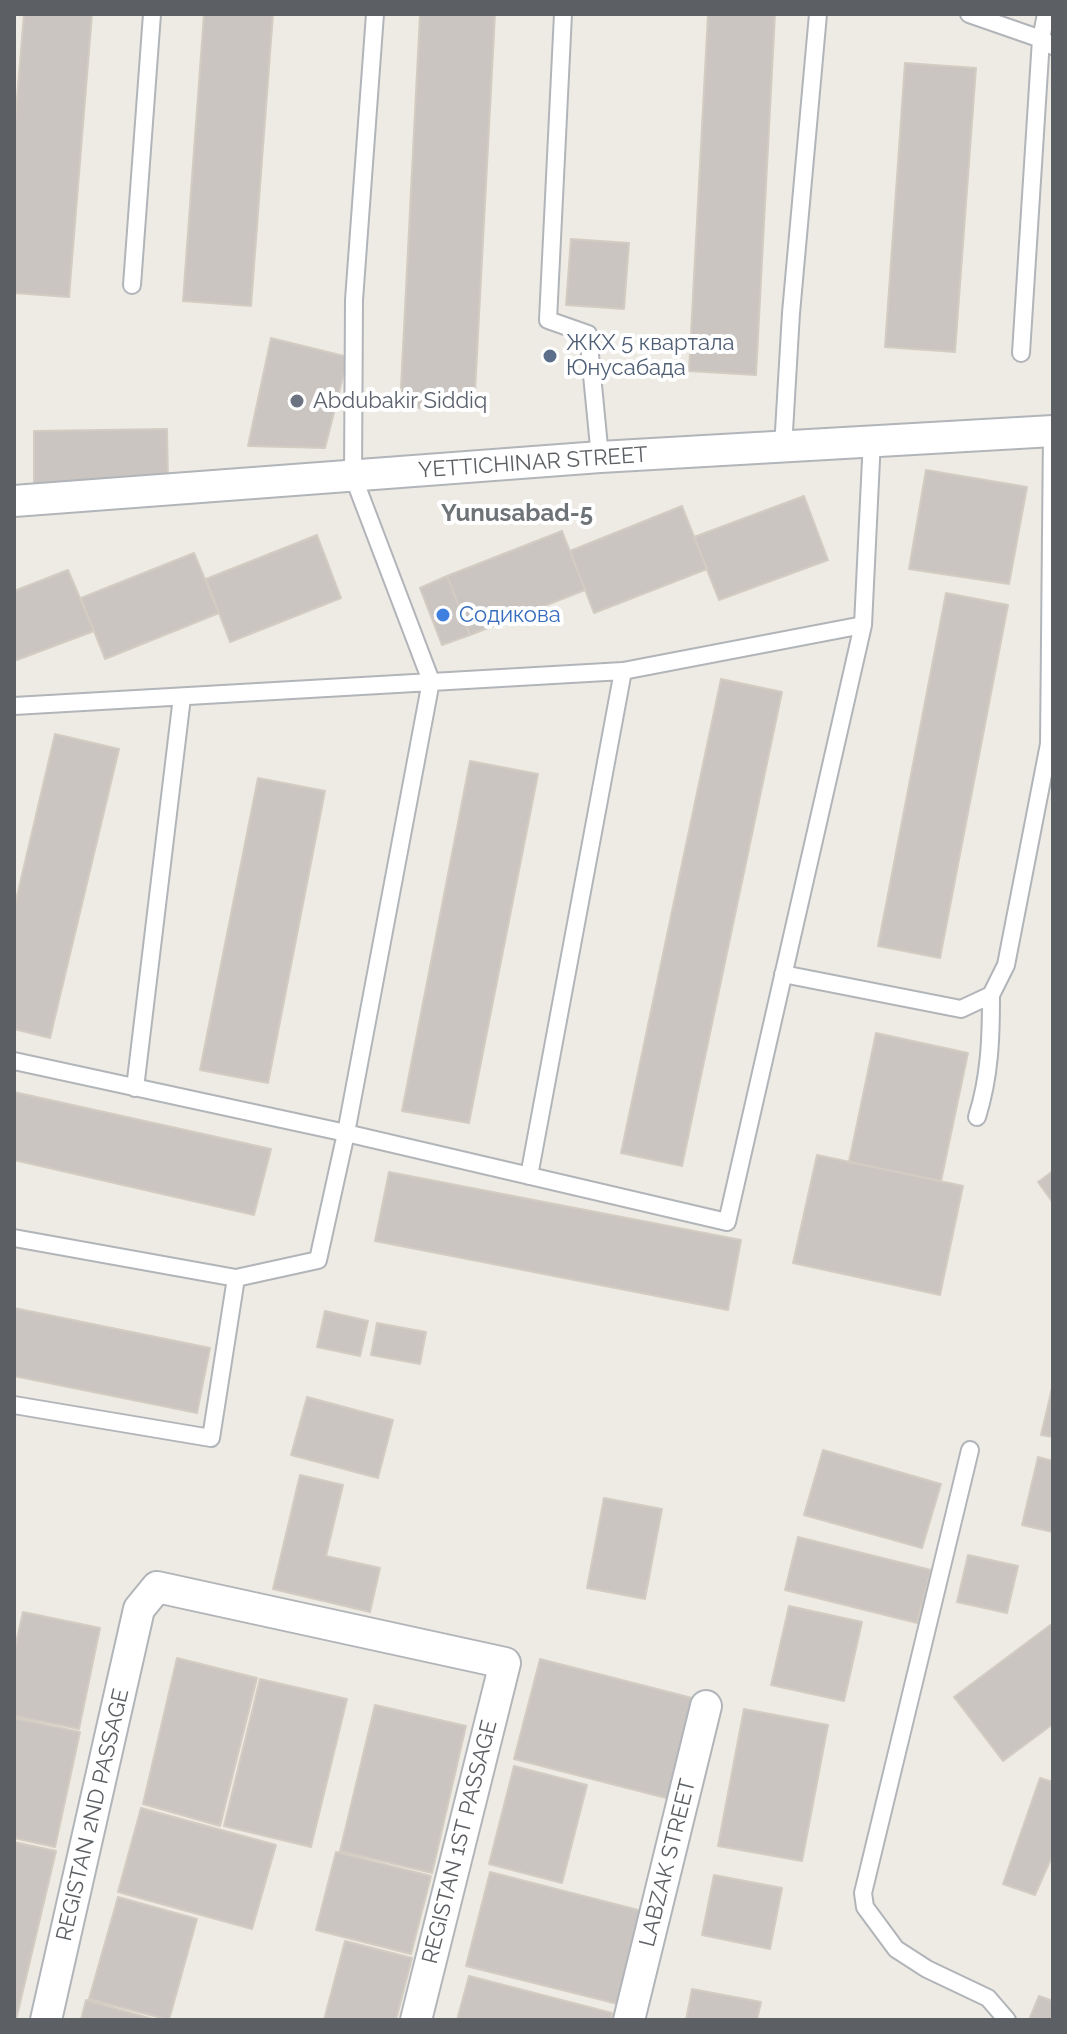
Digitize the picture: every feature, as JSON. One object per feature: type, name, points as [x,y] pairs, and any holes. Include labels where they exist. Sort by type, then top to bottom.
[{"type":"street","name":"YETTICHINАR STREET","points":[[14,501],[600,457],[1053,431]]},
{"type":"street","name":"REGISTAN 2ND PASSAGE","points":[[46,2020],[139,1609],[157,1587],[505,1663]]},
{"type":"street","name":"REGISTAN 1ST PASSAGE","points":[[416,2020],[505,1663]]},
{"type":"street","name":"LABZAK STREET","points":[[629,2020],[706,1706]]},
{"type":"lane","points":[[132,285],[152,14]]},
{"type":"lane","points":[[14,1238],[236,1278],[318,1260],[346,1133],[431,681],[353,476],[354,300],[375,14]]},
{"type":"lane","points":[[563,14],[548,320],[588,334],[600,457]]},
{"type":"lane","points":[[783,448],[791,313],[818,14]]},
{"type":"lane","points":[[969,14],[1047,42]]},
{"type":"lane","points":[[1021,353],[1047,42],[1046,14]]},
{"type":"lane","points":[[977,1117],[991,1052],[991,995],[1006,965],[1049,744],[1053,431]]},
{"type":"lane","points":[[14,1061],[346,1133],[727,1222],[863,625],[872,439]]},
{"type":"lane","points":[[14,706],[623,671],[863,625]]},
{"type":"lane","points":[[529,1176],[623,671]]},
{"type":"lane","points":[[135,1088],[182,697]]},
{"type":"lane","points":[[783,974],[961,1009],[991,995]]},
{"type":"lane","points":[[14,1405],[211,1438],[236,1278]]},
{"type":"lane","points":[[970,1450],[863,1893],[865,1907],[896,1949],[927,1969],[988,1998],[1007,2020]]},
{"type":"building","points":[[24,14],[92,14],[69,297],[14,293],[14,134]]},
{"type":"building","points":[[204,14],[273,14],[251,306],[183,301]]},
{"type":"building","points":[[420,14],[495,14],[474,410],[400,407]]},
{"type":"building","points":[[708,14],[775,14],[756,375],[689,371]]},
{"type":"building","points":[[905,63],[976,68],[955,352],[885,347]]},
{"type":"building","points":[[571,239],[629,243],[624,309],[566,305]]},
{"type":"building","name":"Abdubakir Siddiq","points":[[271,338],[348,357],[325,448],[248,446]]},
{"type":"building","points":[[167,429],[168,482],[34,484],[34,431]]},
{"type":"building","points":[[926,470],[1027,487],[1009,584],[909,569]]},
{"type":"building","points":[[804,496],[828,560],[719,600],[694,537]]},
{"type":"building","points":[[682,506],[707,569],[594,613],[570,551]]},
{"type":"building","points":[[562,531],[585,590],[470,635],[447,576]]},
{"type":"building","points":[[317,535],[341,598],[230,642],[206,579]]},
{"type":"building","points":[[194,553],[219,613],[105,659],[81,598]]},
{"type":"building","points":[[68,570],[94,631],[14,661],[14,591]]},
{"type":"building","points":[[447,576],[470,635],[442,645],[420,588]]},
{"type":"building","points":[[946,593],[1008,605],[940,958],[878,946]]},
{"type":"building","points":[[721,679],[782,692],[682,1166],[621,1153]]},
{"type":"building","points":[[55,734],[119,749],[50,1038],[14,1029],[14,909]]},
{"type":"building","points":[[470,761],[538,774],[469,1123],[402,1111]]},
{"type":"building","points":[[258,778],[325,791],[268,1083],[200,1070]]},
{"type":"building","points":[[876,1033],[968,1053],[941,1181],[849,1162]]},
{"type":"building","points":[[14,1092],[271,1149],[254,1215],[14,1160]]},
{"type":"building","points":[[817,1155],[963,1186],[940,1295],[793,1263]]},
{"type":"building","points":[[1053,1171],[1053,1203],[1038,1182]]},
{"type":"building","points":[[389,1172],[741,1240],[728,1310],[375,1241]]},
{"type":"building","points":[[14,1308],[210,1348],[197,1413],[14,1376]]},
{"type":"building","points":[[325,1311],[368,1321],[360,1356],[317,1347]]},
{"type":"building","points":[[377,1323],[426,1332],[420,1364],[371,1355]]},
{"type":"building","points":[[1053,1384],[1053,1437],[1041,1435]]},
{"type":"building","points":[[307,1397],[393,1420],[378,1478],[291,1455]]},
{"type":"building","points":[[823,1450],[941,1484],[922,1548],[804,1515]]},
{"type":"building","points":[[1038,1457],[1053,1461],[1053,1532],[1022,1525]]},
{"type":"building","points":[[300,1475],[343,1485],[326,1556],[380,1568],[370,1612],[273,1589]]},
{"type":"building","points":[[604,1498],[662,1509],[645,1599],[587,1588]]},
{"type":"building","points":[[798,1537],[931,1570],[917,1623],[785,1590]]},
{"type":"building","points":[[968,1555],[1018,1566],[1007,1613],[957,1602]]},
{"type":"building","points":[[789,1606],[862,1622],[844,1701],[771,1685]]},
{"type":"building","points":[[23,1612],[100,1628],[79,1729],[14,1716],[14,1652]]},
{"type":"building","points":[[1053,1623],[1053,1724],[1003,1761],[954,1697]]},
{"type":"building","points":[[177,1658],[257,1678],[220,1826],[143,1804]]},
{"type":"building","points":[[540,1659],[696,1699],[670,1799],[514,1759]]},
{"type":"building","points":[[260,1679],[347,1699],[311,1847],[224,1826]]},
{"type":"building","points":[[375,1705],[466,1726],[432,1873],[340,1851]]},
{"type":"building","points":[[744,1709],[828,1725],[802,1861],[718,1846]]},
{"type":"building","points":[[14,1718],[80,1732],[55,1847],[14,1838]]},
{"type":"building","points":[[514,1766],[587,1785],[562,1883],[489,1864]]},
{"type":"building","points":[[1040,1778],[1053,1782],[1053,1854],[1035,1895],[1003,1884]]},
{"type":"building","points":[[141,1808],[276,1845],[252,1929],[118,1892]]},
{"type":"building","points":[[14,1842],[56,1851],[16,2020],[14,2020]]},
{"type":"building","points":[[336,1852],[431,1876],[411,1954],[316,1930]]},
{"type":"building","points":[[490,1872],[642,1911],[618,2004],[466,1966]]},
{"type":"building","points":[[714,1875],[782,1888],[770,1949],[702,1935]]},
{"type":"building","points":[[118,1897],[197,1919],[169,2020],[89,1999]]},
{"type":"building","points":[[345,1941],[412,1958],[396,2020],[324,2020]]},
{"type":"building","points":[[469,1976],[612,2013],[611,2020],[457,2020]]},
{"type":"building","points":[[692,1989],[761,2002],[757,2020],[686,2020]]},
{"type":"building","points":[[1039,1996],[1053,2001],[1053,2020],[1029,2020]]},
{"type":"building","points":[[86,2000],[156,2020],[81,2020]]},
{"type":"place","name":"ЖКХ 5 квартала Юнусабада","points":[[550,356]]},
{"type":"place","name":"Abdubakir Siddiq","points":[[297,401]]},
{"type":"place","name":"Содикова","points":[[443,615]]},
{"type":"district","name":"Yunusabad-5","points":[[517,514]]}]
